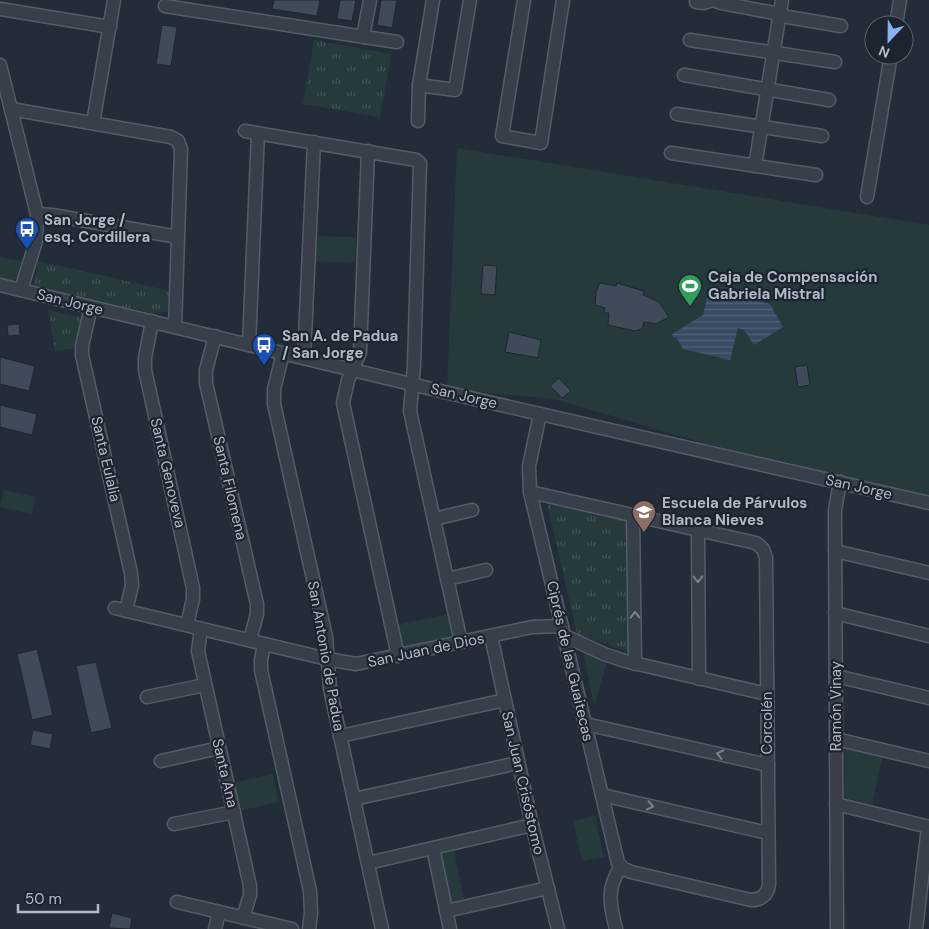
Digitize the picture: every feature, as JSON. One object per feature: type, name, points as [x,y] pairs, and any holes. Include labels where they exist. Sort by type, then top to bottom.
[{"type":"street","points":[[94,123],[114,0]]},
{"type":"street","points":[[363,36],[370,0]]},
{"type":"street","points":[[418,121],[419,85],[433,0]]},
{"type":"street","points":[[419,85],[455,90],[470,0]]},
{"type":"street","points":[[524,0],[502,136],[541,143],[563,0]]},
{"type":"street","points":[[696,2],[703,3],[714,0],[721,4],[841,26]]},
{"type":"street","points":[[755,166],[782,0]]},
{"type":"street","points":[[898,15],[900,0]]},
{"type":"street","points":[[165,6],[194,5],[397,42]]},
{"type":"street","points":[[0,9],[110,27]]},
{"type":"street","points":[[690,40],[835,62]]},
{"type":"street","points":[[867,197],[889,65]]},
{"type":"street","points":[[0,66],[37,214],[36,241],[22,290]]},
{"type":"street","points":[[684,75],[828,100]]},
{"type":"street","points":[[11,109],[171,136],[178,141],[181,149],[175,327]]},
{"type":"street","points":[[677,114],[822,136]]},
{"type":"street","points":[[245,131],[419,161],[411,418],[461,642]]},
{"type":"street","points":[[249,345],[258,133]]},
{"type":"street","points":[[304,358],[314,142]]},
{"type":"street","points":[[368,151],[360,352],[344,394],[343,408],[398,656]]},
{"type":"street","points":[[671,153],[816,175]]},
{"type":"street","points":[[37,214],[178,237]]},
{"type":"street","name":"San Jorge","points":[[0,285],[540,414],[929,503]]},
{"type":"street","name":"Santa Eulalia","points":[[91,307],[82,346],[82,355],[130,567],[132,585],[120,609]]},
{"type":"street","name":"Santa Genoveva","points":[[152,321],[144,366],[193,588],[193,600],[187,625]]},
{"type":"street","name":"Santa Filomena","points":[[215,336],[206,370],[206,383],[256,604],[257,614],[250,640]]},
{"type":"street","name":"San Antonio de Padua","points":[[283,353],[274,389],[274,404],[324,630],[330,689],[382,929]]},
{"type":"street","name":"Ciprés de las Guaitecas","points":[[540,414],[529,466],[530,492],[617,858],[621,867]]},
{"type":"street","name":"Ramón Vinay","points":[[837,929],[835,551],[836,510],[840,482]]},
{"type":"street","points":[[530,492],[698,530],[699,679]]},
{"type":"street","points":[[434,518],[472,510]]},
{"type":"street","points":[[634,516],[635,664]]},
{"type":"street","name":"Corcolén","points":[[621,867],[631,872],[751,900],[758,900],[764,896],[768,889],[766,558],[763,549],[756,543],[698,530]]},
{"type":"street","points":[[835,551],[929,573]]},
{"type":"street","points":[[447,579],[486,570]]},
{"type":"street","name":"San Juan de Dios","points":[[120,609],[327,659],[361,664],[532,627],[564,631],[609,656],[635,664],[767,694]]},
{"type":"street","points":[[835,613],[929,636]]},
{"type":"street","name":"Santa Ana","points":[[201,628],[198,651],[250,886],[250,895],[243,918]]},
{"type":"street","name":"San Juan Crisóstomo","points":[[490,636],[532,825],[558,929]]},
{"type":"street","points":[[264,644],[262,670],[310,891],[311,913],[309,929]]},
{"type":"street","points":[[836,676],[929,698]]},
{"type":"street","points":[[147,697],[205,685]]},
{"type":"street","points":[[340,736],[504,700]]},
{"type":"street","points":[[585,724],[768,764]]},
{"type":"street","points":[[836,738],[929,761]]},
{"type":"street","points":[[161,761],[219,748]]},
{"type":"street","points":[[354,799],[518,762]]},
{"type":"street","points":[[602,795],[768,833]]},
{"type":"street","points":[[836,804],[928,827],[916,929]]},
{"type":"street","points":[[174,824],[234,812]]},
{"type":"street","points":[[368,862],[532,825]]},
{"type":"street","points":[[432,848],[450,929]]},
{"type":"street","points":[[616,929],[610,906],[611,886],[621,867]]},
{"type":"street","points":[[446,911],[548,888]]},
{"type":"street","points":[[177,902],[292,929]]},
{"type":"street","points":[[215,929],[219,912]]},
{"type":"green space","points":[[314,40],[391,54],[380,117],[303,104]]},
{"type":"green space","name":"Caja de Compensación Gabriela Mistral","points":[[457,148],[929,225],[929,496],[738,453],[554,399],[447,389]]},
{"type":"green space","points":[[314,236],[356,237],[355,263],[313,261]]},
{"type":"green space","points":[[0,257],[23,261],[21,275],[11,282],[0,279]]},
{"type":"green space","points":[[38,261],[170,291],[168,312],[151,313],[33,288]]},
{"type":"green space","points":[[48,310],[80,317],[77,348],[55,351]]},
{"type":"green space","points":[[4,490],[35,497],[32,514],[0,507]]},
{"type":"green space","points":[[547,503],[629,520],[630,653],[577,634]]},
{"type":"green space","points":[[449,614],[454,637],[401,648],[396,625]]},
{"type":"green space","points":[[583,651],[607,662],[594,706]]},
{"type":"green space","points":[[846,746],[883,754],[872,805],[848,799],[844,795]]},
{"type":"green space","points":[[273,774],[279,802],[238,811],[232,783]]},
{"type":"green space","points":[[595,816],[604,857],[582,861],[573,821]]},
{"type":"green space","points":[[454,851],[464,899],[449,902],[439,854]]},
{"type":"water","name":"Caja de Compensación Gabriela Mistral","points":[[709,289],[770,304],[783,327],[754,345],[744,330],[738,328],[730,360],[683,349],[672,334],[703,315]]},
{"type":"building","points":[[274,0],[320,0],[317,16],[272,9]]},
{"type":"building","points":[[340,0],[356,0],[352,21],[337,19]]},
{"type":"building","points":[[381,0],[397,0],[392,28],[377,25]]},
{"type":"building","points":[[162,25],[177,27],[171,66],[156,64]]},
{"type":"building","points":[[483,265],[497,266],[495,295],[481,294]]},
{"type":"building","points":[[600,283],[616,286],[617,283],[644,291],[643,295],[659,302],[669,317],[656,324],[644,322],[642,329],[635,331],[608,325],[609,313],[604,313],[605,308],[595,305],[596,292]]},
{"type":"building","points":[[19,324],[20,335],[8,336],[7,325]]},
{"type":"building","points":[[509,332],[541,340],[538,358],[505,352]]},
{"type":"building","points":[[0,357],[35,366],[29,391],[0,384]]},
{"type":"building","points":[[807,365],[810,385],[798,387],[795,367]]},
{"type":"building","points":[[559,378],[571,391],[562,398],[550,386]]},
{"type":"building","points":[[0,405],[37,414],[32,435],[0,427]]},
{"type":"building","points":[[37,649],[53,715],[32,720],[17,654]]},
{"type":"building","points":[[96,662],[112,728],[91,733],[76,666]]},
{"type":"building","points":[[33,730],[53,734],[50,749],[30,745]]},
{"type":"building","points":[[112,913],[132,918],[130,929],[109,928]]},
{"type":"place","name":"San Jorge / esq. Cordillera","points":[[27,250]]},
{"type":"place","name":"Caja de Compensación Gabriela Mistral","points":[[690,307]]},
{"type":"place","name":"San A. de Padua / San Jorge","points":[[264,366]]},
{"type":"place","name":"Escuela de Párvulos Blanca Nieves","points":[[644,533]]}]
